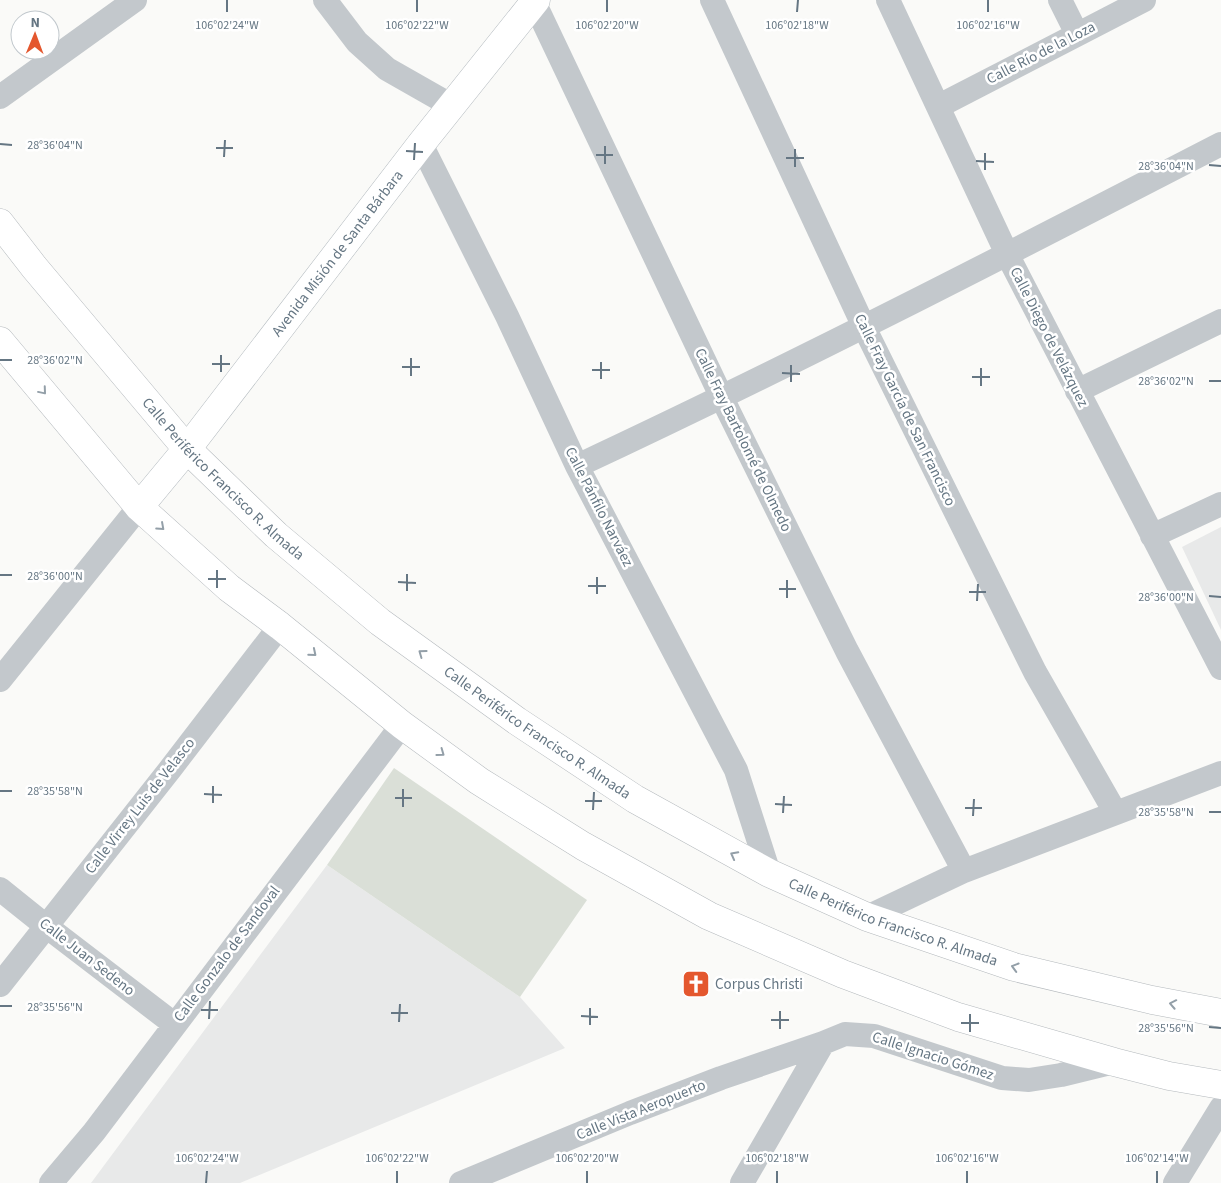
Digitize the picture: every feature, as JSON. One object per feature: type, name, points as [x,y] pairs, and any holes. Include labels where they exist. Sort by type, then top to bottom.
[{"type":"main road","name":"Avenida Misión de Santa Bárbara","points":[[139,507],[187,449],[421,144],[535,1]]},
{"type":"main road","name":"Calle Periférico Francisco R. Almada","points":[[0,223],[34,267],[187,449],[276,535],[388,628],[517,721],[635,799],[769,873],[867,917],[1014,967],[1152,1000],[1221,1013]]},
{"type":"main road","points":[[0,341],[139,507],[229,588],[280,626],[402,725],[479,781],[583,846],[709,916],[843,974],[958,1017],[1114,1062],[1169,1076],[1221,1085]]},
{"type":"street","points":[[0,97],[135,0]]},
{"type":"street","points":[[325,0],[358,42],[387,68],[452,106]]},
{"type":"street","name":"Calle Fray García de San Francisco","points":[[712,0],[864,327],[1035,672],[1114,812]]},
{"type":"street","name":"Calle Diego de Velázquez","points":[[888,0],[1007,254],[1221,668]]},
{"type":"street","points":[[1060,0],[1077,34]]},
{"type":"street","name":"Calle Río de la Loza","points":[[939,106],[1144,0]]},
{"type":"street","name":"Calle Fray Bartolomé de Olmedo","points":[[535,1],[722,398],[847,651],[964,871]]},
{"type":"street","name":"Calle Pánfilo Narváez","points":[[421,144],[507,316],[577,466],[736,770],[769,873]]},
{"type":"street","points":[[577,466],[722,398],[1221,144]]},
{"type":"street","points":[[1077,391],[1221,321]]},
{"type":"street","points":[[1152,536],[1221,504]]},
{"type":"street","points":[[0,680],[139,507]]},
{"type":"street","name":"Calle Virrey Luis de Velasco","points":[[0,985],[280,626]]},
{"type":"street","name":"Calle Gonzalo de Sandoval","points":[[52,1183],[94,1132],[402,725]]},
{"type":"street","points":[[867,917],[964,871],[1114,812],[1221,773]]},
{"type":"street","name":"Calle Juan Sedeno","points":[[0,889],[174,1024]]},
{"type":"street","name":"Calle Ignacio Gómez","points":[[823,1043],[845,1034],[874,1036],[1002,1078],[1029,1080],[1061,1076],[1114,1062]]},
{"type":"street","points":[[742,1183],[823,1043]]},
{"type":"street","name":"Calle Vista Aeropuerto","points":[[461,1183],[630,1113],[721,1078],[823,1043]]},
{"type":"street","points":[[1175,1183],[1221,1108]]},
{"type":"shaded area","points":[[1221,527],[1221,630],[1182,547]]},
{"type":"shaded area","points":[[394,768],[587,900],[520,997],[327,865]]},
{"type":"shaded area","points":[[327,865],[520,997],[565,1048],[240,1183],[91,1183]]},
{"type":"place","name":"Corpus Christi","points":[[696,984]]}]
